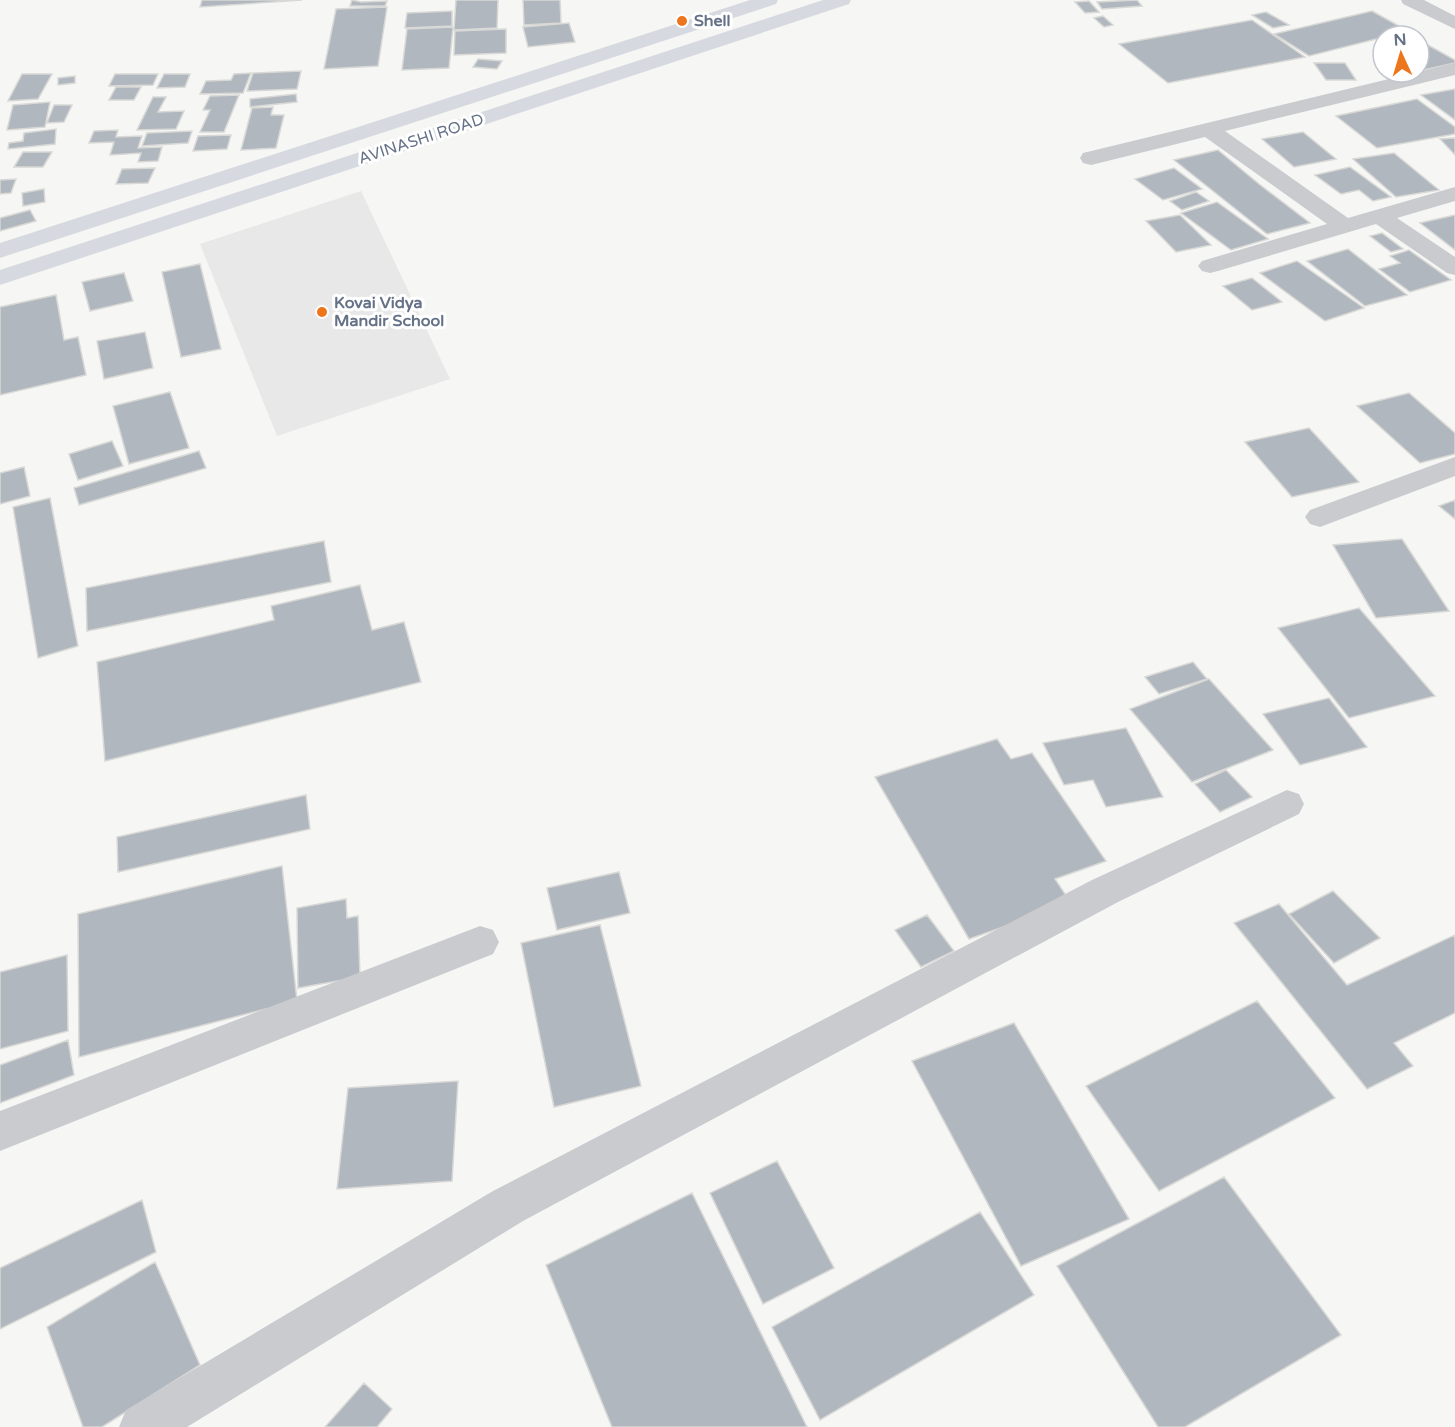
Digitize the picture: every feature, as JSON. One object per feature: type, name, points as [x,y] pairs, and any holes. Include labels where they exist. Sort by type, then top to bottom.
[{"type":"main road","name":"AVINASHI ROAD","points":[[0,251],[769,0]]},
{"type":"main road","name":"AVINASHI ROAD","points":[[0,278],[842,0]]},
{"type":"street","points":[[1410,0],[1455,22]]},
{"type":"street","points":[[1091,158],[1455,69]]},
{"type":"street","points":[[1208,129],[1344,226]]},
{"type":"street","points":[[1210,266],[1455,194]]},
{"type":"street","points":[[1379,216],[1455,268]]},
{"type":"street","points":[[1320,516],[1455,466]]},
{"type":"street","points":[[143,1427],[508,1206],[1105,891],[1287,804]]},
{"type":"street","points":[[0,1131],[480,942]]},
{"type":"shaded area","name":"Kovai Vidya Mandir School","points":[[361,191],[450,379],[277,436],[200,244]]},
{"type":"building","points":[[202,0],[302,0],[200,7]]},
{"type":"building","points":[[352,0],[387,1],[385,6],[350,6]]},
{"type":"building","points":[[456,0],[498,0],[497,28],[454,30]]},
{"type":"building","points":[[523,0],[560,0],[561,23],[524,25]]},
{"type":"building","points":[[1137,0],[1142,6],[1102,9],[1097,2]]},
{"type":"building","points":[[1089,1],[1099,12],[1085,13],[1075,2]]},
{"type":"building","points":[[387,7],[378,66],[324,69],[336,9]]},
{"type":"building","points":[[452,11],[452,26],[405,28],[407,13]]},
{"type":"building","points":[[1372,11],[1395,24],[1371,24],[1371,40],[1309,56],[1274,34]]},
{"type":"building","points":[[1266,12],[1289,25],[1273,28],[1252,15]]},
{"type":"building","points":[[1103,16],[1113,25],[1104,27],[1094,18]]},
{"type":"building","points":[[1252,20],[1305,57],[1168,83],[1119,44]]},
{"type":"building","points":[[569,23],[575,42],[528,47],[523,27]]},
{"type":"building","points":[[453,27],[449,68],[402,70],[407,29]]},
{"type":"building","points":[[506,29],[506,53],[454,55],[455,31]]},
{"type":"building","points":[[1431,47],[1455,60],[1455,63],[1431,68]]},
{"type":"building","points":[[478,59],[502,61],[497,69],[473,67]]},
{"type":"building","points":[[1314,63],[1345,63],[1356,80],[1326,80]]},
{"type":"building","points":[[301,71],[297,89],[247,91],[253,73]]},
{"type":"building","points":[[251,73],[243,93],[200,94],[206,81],[231,80],[234,74]]},
{"type":"building","points":[[22,74],[52,74],[38,99],[8,101]]},
{"type":"building","points":[[115,74],[158,74],[153,85],[109,86]]},
{"type":"building","points":[[164,74],[190,74],[185,87],[157,88]]},
{"type":"building","points":[[75,76],[75,83],[58,85],[58,78]]},
{"type":"building","points":[[116,87],[141,87],[134,100],[109,100]]},
{"type":"building","points":[[1455,89],[1455,120],[1421,95]]},
{"type":"building","points":[[296,94],[297,102],[250,107],[250,99]]},
{"type":"building","points":[[239,95],[224,132],[200,132],[210,110],[203,110],[210,96]]},
{"type":"building","points":[[153,97],[166,97],[158,112],[184,111],[176,129],[137,130]]},
{"type":"building","points":[[1417,99],[1455,127],[1455,134],[1377,148],[1336,116]]},
{"type":"building","points":[[50,102],[45,127],[7,130],[13,105]]},
{"type":"building","points":[[54,105],[72,105],[64,122],[47,123]]},
{"type":"building","points":[[273,107],[271,115],[284,115],[276,148],[241,150],[252,108]]},
{"type":"building","points":[[56,129],[55,144],[8,149],[9,143],[23,141],[24,133]]},
{"type":"building","points":[[118,130],[116,137],[142,136],[138,148],[162,147],[158,161],[138,162],[141,153],[110,155],[114,142],[89,143],[94,131]]},
{"type":"building","points":[[192,131],[188,143],[142,146],[147,133]]},
{"type":"building","points":[[1303,132],[1336,159],[1294,167],[1262,139]]},
{"type":"building","points":[[231,135],[227,149],[193,151],[198,136]]},
{"type":"building","points":[[1455,138],[1455,155],[1440,139]]},
{"type":"building","points":[[1218,150],[1310,223],[1267,234],[1174,160]]},
{"type":"building","points":[[23,152],[52,152],[43,167],[14,167]]},
{"type":"building","points":[[1394,153],[1439,190],[1396,197],[1353,159]]},
{"type":"building","points":[[1350,167],[1391,197],[1373,201],[1359,190],[1341,194],[1315,175]]},
{"type":"building","points":[[155,168],[148,183],[116,184],[122,169]]},
{"type":"building","points":[[1174,168],[1202,189],[1163,200],[1135,179]]},
{"type":"building","points":[[16,179],[11,193],[0,194],[0,180]]},
{"type":"building","points":[[44,189],[45,202],[23,206],[22,193]]},
{"type":"building","points":[[1196,192],[1209,201],[1182,210],[1170,201]]},
{"type":"building","points":[[1217,202],[1268,239],[1231,250],[1181,213]]},
{"type":"building","points":[[30,210],[36,221],[0,231],[0,218]]},
{"type":"building","points":[[1180,215],[1211,245],[1176,252],[1146,221]]},
{"type":"building","points":[[1455,215],[1455,250],[1420,223]]},
{"type":"building","points":[[1382,233],[1403,249],[1391,252],[1370,236]]},
{"type":"building","points":[[1348,249],[1407,295],[1365,306],[1307,261]]},
{"type":"building","points":[[1409,250],[1451,280],[1410,292],[1379,269],[1400,263],[1390,256]]},
{"type":"building","points":[[1297,261],[1364,308],[1325,321],[1260,273]]},
{"type":"building","points":[[200,264],[221,349],[181,357],[162,272]]},
{"type":"building","points":[[124,273],[133,301],[90,311],[82,282]]},
{"type":"building","points":[[1252,278],[1282,302],[1252,310],[1223,286]]},
{"type":"building","points":[[56,295],[64,340],[78,337],[86,375],[0,395],[0,307]]},
{"type":"building","points":[[145,332],[153,368],[104,379],[97,341]]},
{"type":"building","points":[[170,392],[189,448],[129,464],[113,406]]},
{"type":"building","points":[[1409,393],[1455,433],[1455,454],[1420,463],[1357,406]]},
{"type":"building","points":[[1309,428],[1359,482],[1292,497],[1245,442]]},
{"type":"building","points":[[112,441],[123,466],[78,480],[69,454]]},
{"type":"building","points":[[199,451],[206,468],[79,505],[74,488]]},
{"type":"building","points":[[24,467],[30,496],[0,504],[0,473]]},
{"type":"building","points":[[50,498],[78,646],[38,658],[13,507]]},
{"type":"building","points":[[1455,500],[1455,519],[1439,506]]},
{"type":"building","points":[[1402,539],[1449,611],[1376,618],[1333,545]]},
{"type":"building","points":[[324,541],[331,582],[87,631],[86,588]]},
{"type":"building","points":[[360,585],[372,630],[404,622],[421,682],[105,761],[97,662],[274,620],[271,606]]},
{"type":"building","points":[[1359,608],[1435,696],[1349,718],[1278,628]]},
{"type":"building","points":[[1193,662],[1207,679],[1159,694],[1145,677]]},
{"type":"building","points":[[1209,679],[1273,750],[1192,782],[1130,709]]},
{"type":"building","points":[[1329,698],[1367,747],[1300,765],[1263,714]]},
{"type":"building","points":[[1126,728],[1163,797],[1106,807],[1093,780],[1064,785],[1043,743]]},
{"type":"building","points":[[997,739],[1011,759],[1032,753],[1106,861],[1055,879],[1071,903],[969,939],[875,777]]},
{"type":"building","points":[[1226,770],[1252,797],[1220,812],[1195,784]]},
{"type":"building","points":[[306,795],[310,829],[118,872],[117,837]]},
{"type":"building","points":[[282,866],[297,1001],[79,1057],[78,914]]},
{"type":"building","points":[[619,872],[630,913],[557,930],[547,888]]},
{"type":"building","points":[[1333,891],[1380,938],[1334,963],[1289,914]]},
{"type":"building","points":[[346,899],[347,918],[358,916],[360,977],[298,988],[297,908]]},
{"type":"building","points":[[1279,904],[1347,985],[1455,935],[1455,1013],[1394,1043],[1413,1066],[1367,1089],[1234,923]]},
{"type":"building","points":[[927,915],[954,951],[921,967],[895,930]]},
{"type":"building","points":[[600,925],[641,1086],[554,1107],[521,943]]},
{"type":"building","points":[[67,955],[68,1031],[0,1049],[0,972]]},
{"type":"building","points":[[1257,1001],[1335,1098],[1159,1191],[1086,1086]]},
{"type":"building","points":[[1014,1023],[1129,1219],[1021,1266],[912,1061]]},
{"type":"building","points":[[68,1040],[74,1075],[0,1103],[0,1065]]},
{"type":"building","points":[[458,1081],[452,1181],[337,1189],[348,1088]]},
{"type":"building","points":[[777,1161],[834,1268],[763,1304],[710,1193]]},
{"type":"building","points":[[1224,1177],[1341,1335],[1185,1427],[1158,1427],[1057,1266]]},
{"type":"building","points":[[692,1193],[807,1427],[612,1427],[546,1265]]},
{"type":"building","points":[[142,1200],[156,1252],[0,1329],[0,1268]]},
{"type":"building","points":[[980,1212],[1034,1295],[820,1420],[772,1327]]},
{"type":"building","points":[[155,1262],[200,1365],[102,1427],[83,1427],[47,1327]]},
{"type":"building","points":[[364,1383],[392,1409],[377,1427],[325,1427]]},
{"type":"place","name":"Shell","points":[[682,21]]},
{"type":"place","name":"Kovai Vidya Mandir School","points":[[322,312]]}]
